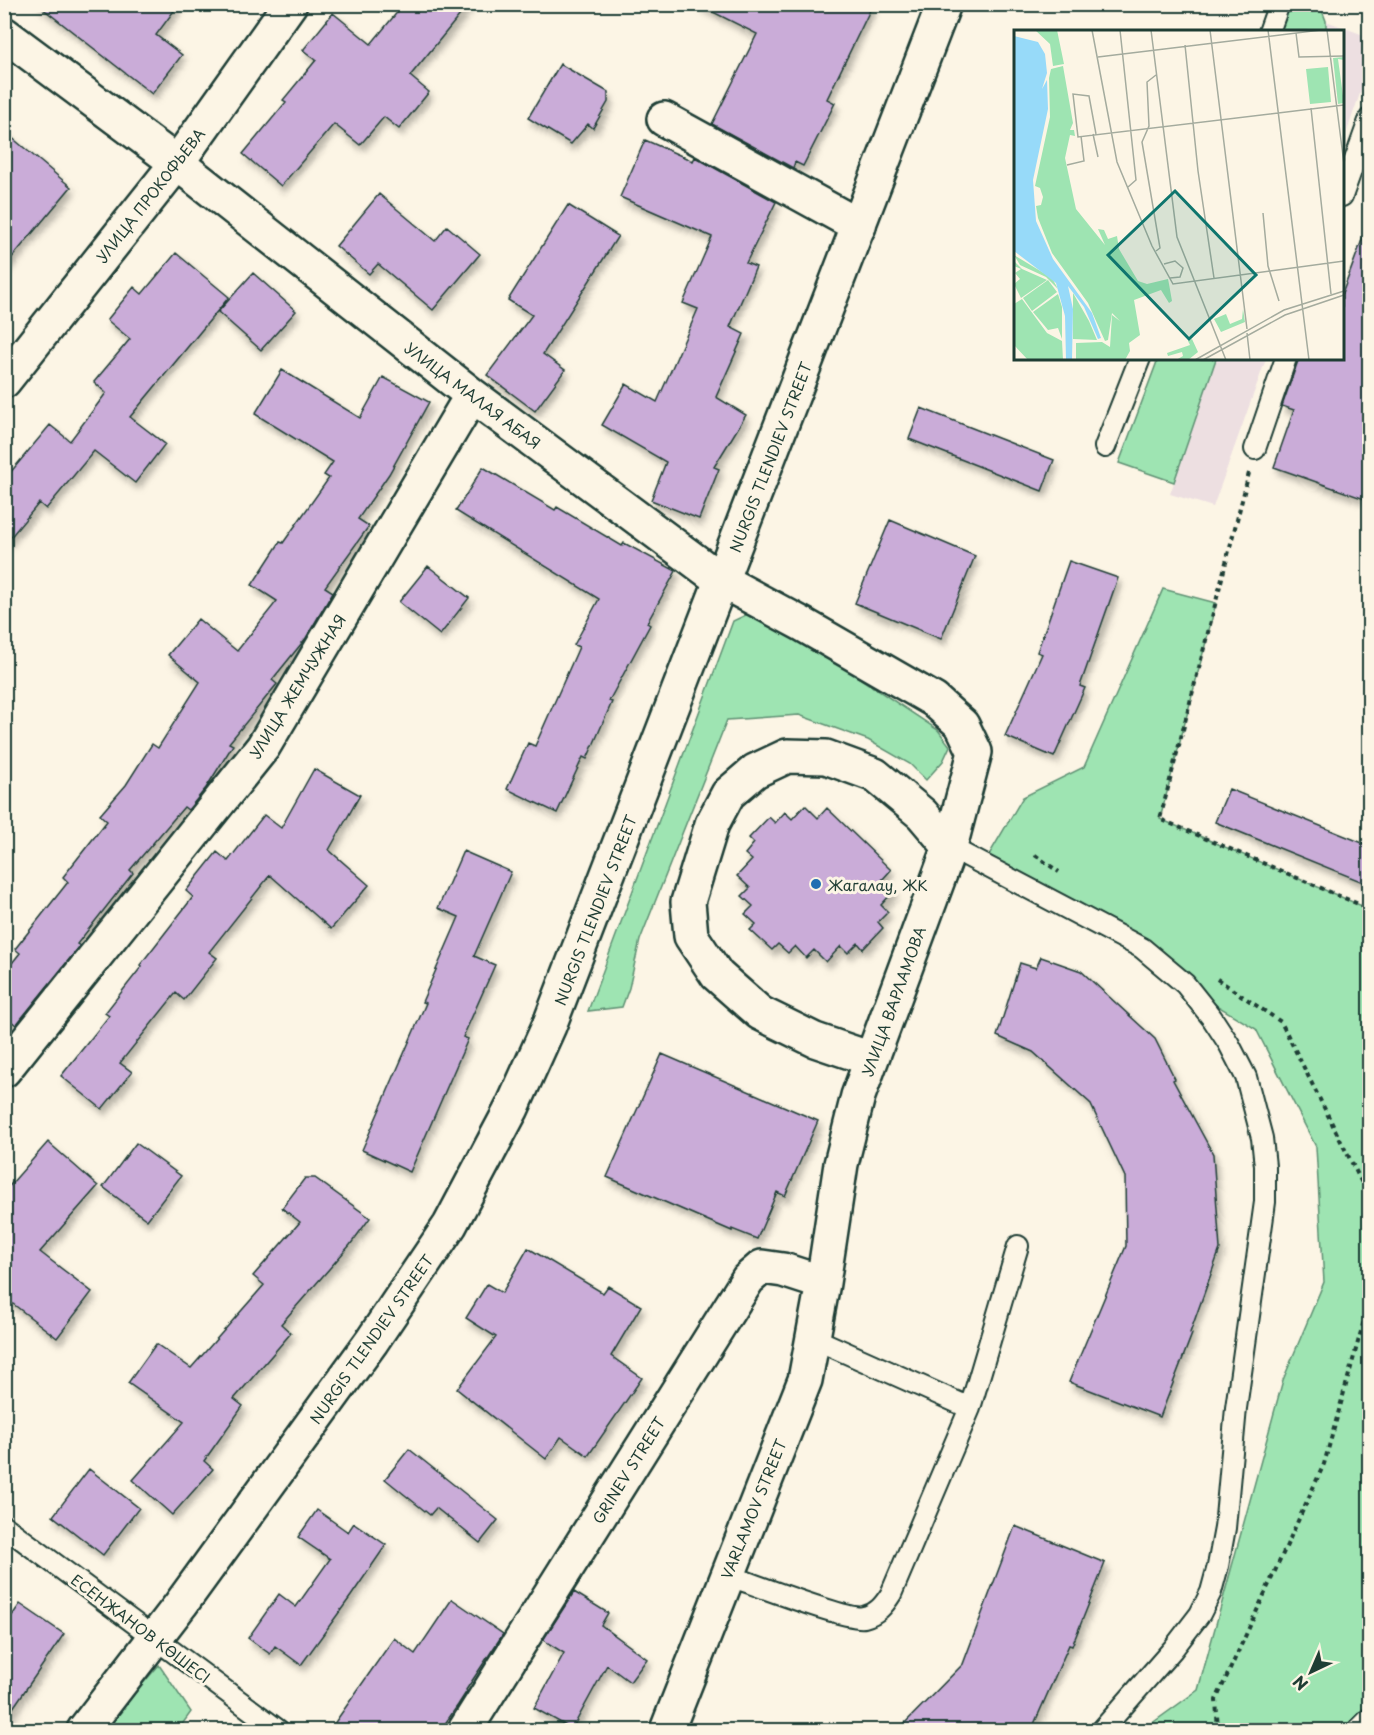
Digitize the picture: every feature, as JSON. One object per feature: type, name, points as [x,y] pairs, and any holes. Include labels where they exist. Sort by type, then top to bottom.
[{"type":"street","name":"УЛИЦА ПРОКОФЬЕВА","points":[[4,381],[177,163],[290,4]]},
{"type":"street","name":"NURGIS TLENDIEV STREET","points":[[84,1731],[155,1638],[372,1341],[455,1216],[512,1108],[549,1026],[944,4]]},
{"type":"street","name":"УЛИЦА МАЛАЯ АБАЯ","points":[[4,34],[177,163],[472,395],[722,581],[934,700],[962,725]]},
{"type":"street","points":[[664,119],[859,226]]},
{"type":"street","name":"УЛИЦА ЖЕМЧУЖНАЯ","points":[[4,1070],[263,747],[472,395]]},
{"type":"street","name":"УЛИЦА ВАРЛАМОВА","points":[[823,1283],[841,1164],[858,1096],[950,847],[975,752],[962,725]]},
{"type":"street","points":[[871,1059],[815,1040],[760,1013],[717,975],[692,936],[688,902],[712,824],[728,794],[755,771],[787,756],[826,757],[875,775],[922,814],[950,847]]},
{"type":"street","name":"GRINEV STREET","points":[[465,1731],[748,1279],[762,1267],[773,1268],[823,1283]]},
{"type":"street","name":"VARLAMOV STREET","points":[[666,1731],[805,1380],[823,1283]]},
{"type":"lane","points":[[1270,30],[1279,4]]},
{"type":"lane","points":[[1344,190],[1370,118]]},
{"type":"lane","points":[[1105,447],[1139,360]]},
{"type":"lane","points":[[1255,449],[1285,360]]},
{"type":"lane","points":[[950,847],[1142,948],[1185,984],[1212,1018],[1246,1077],[1262,1138],[1265,1202],[1236,1408],[1225,1528],[1211,1592],[1200,1614],[1173,1649],[1102,1731]]},
{"type":"lane","points":[[727,1575],[834,1612],[862,1618],[882,1608],[891,1594],[970,1408],[1018,1246]]},
{"type":"lane","points":[[813,1338],[970,1408]]},
{"type":"lane","name":"ЕСЕНЖАНОВ КӨШЕСІ","points":[[4,1526],[278,1731]]},
{"type":"lane","points":[[1358,1731],[1370,1718]]},
{"type":"path","points":[[1255,449],[1160,819],[1370,909]]},
{"type":"path","points":[[1218,1731],[1216,1700],[1323,1464],[1370,1299]]},
{"type":"shaded area","points":[[1326,21],[1369,37],[1369,67],[1344,140],[1344,30],[1326,30]]},
{"type":"shaded area","points":[[1216,360],[1266,360],[1213,507],[1170,494]]},
{"type":"green space","points":[[1320,5],[1326,21],[1326,30],[1280,30],[1287,12]]},
{"type":"green space","points":[[1158,360],[1216,360],[1174,482],[1119,463]]},
{"type":"green space","points":[[1163,589],[1216,603],[1160,819],[1369,909],[1369,1730],[1147,1730],[1151,1724],[1198,1690],[1283,1380],[1324,1282],[1316,1147],[1256,1029],[983,865],[1023,797],[1084,767]]},
{"type":"green space","points":[[750,613],[763,614],[938,730],[950,746],[943,761],[926,780],[910,764],[868,740],[799,715],[727,720],[640,940],[629,988],[622,1007],[588,1011],[733,621]]},
{"type":"green space","points":[[159,1665],[191,1712],[178,1730],[102,1730]]},
{"type":"building","points":[[37,4],[179,4],[156,35],[182,55],[152,94]]},
{"type":"building","points":[[404,4],[469,4],[410,76],[429,92],[399,129],[384,117],[360,145],[334,124],[281,186],[243,154],[286,102],[283,100],[316,60],[303,50],[333,13],[371,44]]},
{"type":"building","points":[[697,4],[873,4],[827,99],[835,103],[803,166],[795,162],[793,168],[712,124],[757,34]]},
{"type":"building","points":[[560,64],[608,92],[608,102],[593,128],[588,124],[571,144],[528,118]]},
{"type":"building","points":[[4,131],[71,187],[4,267]]},
{"type":"building","points":[[645,140],[693,161],[695,157],[776,202],[746,263],[756,267],[730,327],[744,334],[716,397],[746,415],[714,467],[719,469],[699,519],[651,500],[666,462],[602,425],[626,384],[657,402],[698,309],[683,303],[712,237],[620,197]]},
{"type":"building","points":[[379,194],[435,241],[447,226],[480,254],[433,310],[378,264],[369,274],[336,246]]},
{"type":"building","points":[[568,205],[618,236],[543,354],[565,370],[535,411],[487,375],[532,315],[508,300]]},
{"type":"building","points":[[1366,229],[1370,230],[1370,501],[1274,467],[1294,410],[1282,406],[1298,360],[1344,360],[1344,289]]},
{"type":"building","points":[[176,253],[229,297],[130,417],[165,444],[135,483],[94,451],[46,509],[39,503],[4,545],[4,480],[50,425],[70,441],[106,393],[94,382],[130,339],[107,320],[134,287],[142,294]]},
{"type":"building","points":[[253,273],[296,311],[261,350],[218,312]]},
{"type":"building","points":[[282,370],[360,418],[383,377],[429,402],[389,474],[358,519],[369,526],[325,587],[333,592],[306,638],[272,680],[277,684],[229,743],[233,745],[206,788],[188,810],[184,807],[130,870],[133,873],[77,944],[80,946],[16,1025],[4,1015],[4,973],[20,953],[15,949],[68,882],[63,877],[107,821],[100,815],[126,785],[152,744],[158,748],[200,682],[168,655],[198,619],[237,651],[277,601],[252,585],[280,542],[283,543],[329,478],[324,475],[333,462],[255,414]]},
{"type":"building","points":[[921,408],[1054,460],[1042,491],[909,439]]},
{"type":"building","points":[[483,467],[555,510],[557,507],[622,546],[624,543],[676,571],[647,623],[650,625],[609,701],[612,702],[587,759],[583,757],[557,813],[507,789],[528,743],[535,746],[579,647],[574,645],[599,599],[456,511]]},
{"type":"building","points":[[890,520],[975,556],[941,639],[855,603]]},
{"type":"building","points":[[1069,561],[1118,578],[1080,686],[1085,688],[1054,757],[1005,736],[1042,654],[1037,652]]},
{"type":"building","points":[[428,566],[469,598],[440,635],[399,602]]},
{"type":"building","points":[[314,769],[360,795],[329,850],[369,885],[331,929],[270,875],[209,952],[217,958],[184,1000],[176,993],[120,1063],[132,1072],[102,1109],[61,1076],[109,1016],[105,1013],[193,897],[186,891],[217,852],[228,861],[264,815],[281,828]]},
{"type":"building","points":[[1229,789],[1370,846],[1370,885],[1215,822]]},
{"type":"building","name":"Жагалау, ЖК","points":[[805,805],[818,818],[827,808],[891,870],[882,880],[894,891],[881,905],[888,912],[878,922],[883,928],[863,949],[858,943],[848,953],[841,946],[826,962],[814,950],[806,958],[795,946],[788,953],[778,944],[772,950],[750,930],[756,924],[745,914],[753,906],[742,896],[750,888],[737,876],[752,860],[745,854],[754,843],[749,838],[769,817],[775,823],[785,812],[792,819]]},
{"type":"building","points":[[463,851],[511,872],[474,956],[495,965],[463,1037],[468,1039],[410,1172],[362,1150],[426,1003],[422,1002],[459,917],[438,908]]},
{"type":"building","points":[[1041,957],[1081,971],[1155,1039],[1175,1079],[1173,1080],[1213,1154],[1220,1249],[1190,1333],[1192,1334],[1160,1417],[1069,1382],[1126,1246],[1125,1177],[1090,1103],[1033,1052],[997,1036],[1020,963],[1036,968]]},
{"type":"building","points":[[662,1054],[818,1121],[785,1196],[777,1192],[757,1239],[732,1229],[732,1231],[607,1177]]},
{"type":"building","points":[[48,1142],[98,1186],[40,1252],[92,1292],[57,1338],[4,1297],[4,1192]]},
{"type":"building","points":[[136,1143],[181,1176],[147,1220],[103,1187]]},
{"type":"building","points":[[305,1178],[315,1178],[370,1218],[350,1245],[281,1324],[291,1333],[234,1399],[243,1406],[204,1461],[213,1469],[172,1515],[133,1480],[184,1422],[128,1383],[156,1344],[191,1368],[264,1285],[253,1276],[300,1222],[282,1208]]},
{"type":"building","points":[[528,1248],[603,1293],[608,1286],[641,1306],[611,1356],[642,1378],[588,1456],[561,1437],[546,1459],[457,1389],[496,1337],[466,1318],[487,1284],[502,1293]]},
{"type":"building","points":[[409,1449],[498,1520],[480,1543],[436,1508],[430,1515],[385,1479]]},
{"type":"building","points":[[89,1469],[139,1508],[103,1555],[53,1516]]},
{"type":"building","points":[[317,1510],[348,1532],[354,1523],[386,1545],[301,1665],[275,1646],[270,1654],[248,1638],[279,1594],[296,1607],[330,1559],[298,1537]]},
{"type":"building","points":[[1015,1526],[1105,1563],[1072,1646],[1069,1645],[1031,1731],[897,1731],[963,1664]]},
{"type":"building","points":[[574,1592],[608,1613],[601,1625],[647,1659],[630,1682],[607,1665],[572,1729],[534,1708],[564,1653],[543,1640]]},
{"type":"building","points":[[452,1599],[503,1634],[440,1731],[329,1731],[394,1638],[415,1654]]},
{"type":"building","points":[[20,1604],[64,1634],[4,1721],[4,1627]]},
{"type":"place","name":"Жагалау, ЖК","points":[[816,884]]}]
